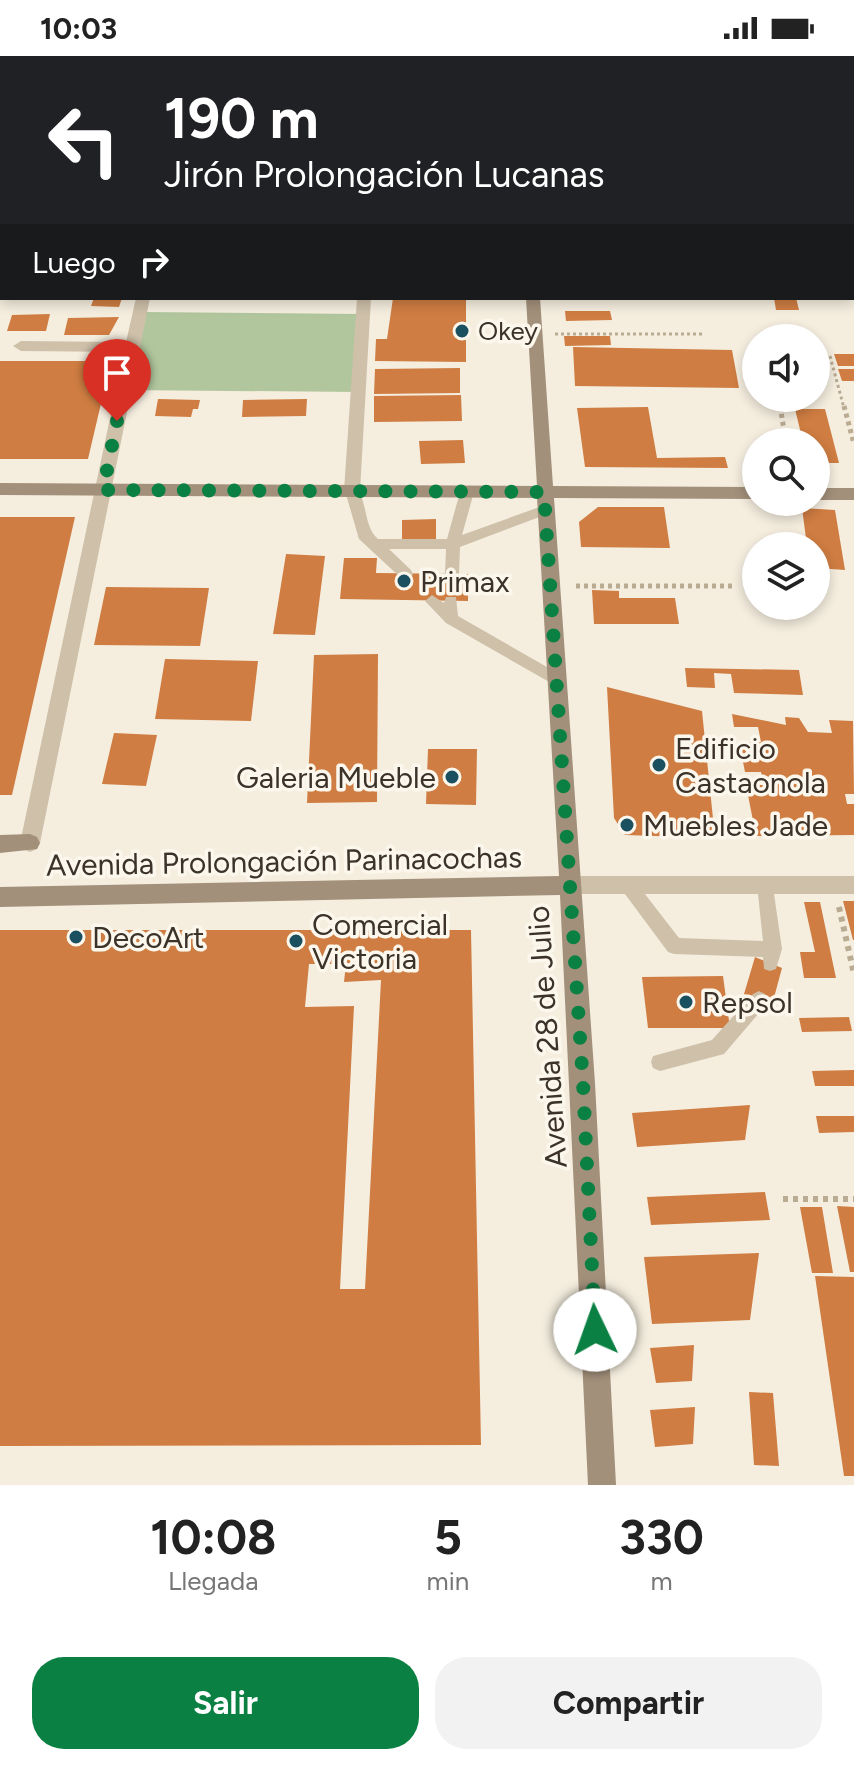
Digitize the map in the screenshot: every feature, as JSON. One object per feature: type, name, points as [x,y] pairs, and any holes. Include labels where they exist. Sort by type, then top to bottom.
[{"type":"main road","name":"Avenida 28 de Julio","points":[[533,300],[583,1083],[602,1485]]},
{"type":"main road","points":[[0,489],[467,492],[544,501],[742,494]]},
{"type":"main road","points":[[830,494],[854,494]]},
{"type":"main road","name":"Avenida Prolongación Parinacochas","points":[[0,844],[30,843]]},
{"type":"main road","name":"Avenida Prolongación Parinacochas","points":[[0,897],[569,885]]},
{"type":"street","points":[[30,843],[143,300]]},
{"type":"street","points":[[352,491],[364,300]]},
{"type":"street","points":[[21,346],[132,347]]},
{"type":"street","points":[[569,885],[854,885]]},
{"type":"lane","points":[[352,491],[364,535],[406,574]]},
{"type":"lane","points":[[452,574],[453,544],[467,492]]},
{"type":"lane","points":[[375,544],[453,544],[544,501]]},
{"type":"lane","points":[[432,601],[451,619],[556,679]]},
{"type":"lane","points":[[451,601],[451,619]]},
{"type":"lane","points":[[628,885],[674,946],[772,956],[766,885]]},
{"type":"lane","points":[[660,1062],[717,1048],[759,1000]]},
{"type":"path","points":[[534,334],[702,334]]},
{"type":"path","points":[[830,356],[854,444]]},
{"type":"path","points":[[550,586],[735,586]]},
{"type":"path","points":[[828,885],[840,909],[854,974]]},
{"type":"path","points":[[783,1199],[854,1199]]},
{"type":"green space","points":[[140,312],[363,314],[358,392],[124,390]]},
{"type":"building","points":[[93,300],[121,300],[119,307],[91,306]]},
{"type":"building","points":[[393,300],[466,300],[466,362],[375,361],[376,339],[387,339]]},
{"type":"building","points":[[774,300],[796,300],[799,310],[776,310]]},
{"type":"building","points":[[565,311],[610,311],[612,320],[566,321]]},
{"type":"building","points":[[50,314],[46,331],[7,331],[12,315]]},
{"type":"building","points":[[119,317],[109,335],[64,335],[68,318]]},
{"type":"building","points":[[564,336],[610,336],[611,345],[565,346]]},
{"type":"building","points":[[573,347],[732,350],[739,388],[575,386]]},
{"type":"building","points":[[834,354],[854,354],[854,366],[838,366]]},
{"type":"building","points":[[0,361],[111,361],[88,459],[0,459]]},
{"type":"building","points":[[460,368],[460,393],[374,394],[375,369]]},
{"type":"building","points":[[838,369],[854,369],[854,381],[842,381]]},
{"type":"building","points":[[461,395],[462,421],[374,422],[374,396]]},
{"type":"building","points":[[158,399],[200,400],[198,409],[193,409],[191,417],[155,416]]},
{"type":"building","points":[[307,399],[306,416],[242,417],[243,400]]},
{"type":"building","points":[[648,407],[657,458],[725,457],[728,468],[585,467],[577,408]]},
{"type":"building","points":[[796,412],[826,412],[830,428],[800,428]]},
{"type":"building","points":[[830,428],[839,463],[830,463]]},
{"type":"building","points":[[463,440],[465,463],[421,464],[419,441]]},
{"type":"building","points":[[598,507],[664,507],[670,548],[581,547],[579,522]]},
{"type":"building","points":[[830,510],[835,510],[845,570],[830,569],[830,532],[805,532],[803,516],[830,516]]},
{"type":"building","points":[[0,517],[75,517],[12,795],[0,795]]},
{"type":"building","points":[[436,519],[436,543],[402,544],[402,520]]},
{"type":"building","points":[[286,554],[325,556],[315,635],[273,634]]},
{"type":"building","points":[[344,558],[377,558],[376,573],[468,574],[468,601],[340,599]]},
{"type":"building","points":[[106,587],[209,588],[200,646],[94,645]]},
{"type":"building","points":[[592,590],[619,591],[619,598],[675,598],[679,624],[594,624]]},
{"type":"building","points":[[378,654],[377,802],[307,803],[314,655]]},
{"type":"building","points":[[165,659],[258,661],[251,721],[155,719]]},
{"type":"building","points":[[685,668],[799,670],[803,695],[734,693],[731,674],[714,673],[715,688],[687,687]]},
{"type":"building","name":"Edificio Castaonola","points":[[607,687],[702,711],[715,838],[625,835],[614,818]]},
{"type":"building","points":[[732,714],[786,725],[785,717],[799,718],[808,732],[832,733],[829,720],[853,721],[854,794],[845,794],[847,804],[854,804],[854,835],[756,836],[746,785],[764,785],[761,772],[745,772],[739,742],[761,742],[758,727],[734,727]]},
{"type":"building","points":[[114,733],[157,735],[146,786],[102,784]]},
{"type":"building","name":"Galeria Mueble","points":[[428,749],[477,749],[476,805],[426,804]]},
{"type":"building","points":[[843,901],[854,901],[854,940],[853,940]]},
{"type":"building","points":[[804,902],[820,902],[836,978],[804,978],[800,952],[815,952]]},
{"type":"building","points":[[0,930],[471,930],[481,1445],[0,1446]],"holes":[[[309,964],[346,964],[344,982],[381,980],[365,1289],[340,1289],[354,1006],[305,1007]]]},
{"type":"building","points":[[755,957],[782,968],[772,1005],[744,994]]},
{"type":"building","name":"Repsol","points":[[723,976],[730,1028],[648,1028],[642,977]]},
{"type":"building","points":[[849,1017],[852,1031],[802,1032],[799,1018]]},
{"type":"building","points":[[854,1070],[854,1086],[815,1086],[812,1071]]},
{"type":"building","points":[[750,1105],[745,1140],[637,1147],[632,1113]]},
{"type":"building","points":[[816,1116],[854,1116],[854,1132],[819,1133]]},
{"type":"building","points":[[765,1192],[770,1220],[651,1225],[647,1197]]},
{"type":"building","points":[[837,1206],[854,1207],[854,1272],[850,1272]]},
{"type":"building","points":[[800,1207],[822,1207],[833,1273],[812,1273]]},
{"type":"building","points":[[759,1253],[750,1320],[652,1324],[644,1257]]},
{"type":"building","points":[[815,1276],[854,1277],[854,1476],[844,1476]]},
{"type":"building","points":[[694,1345],[692,1381],[656,1383],[650,1348]]},
{"type":"building","points":[[749,1392],[773,1393],[779,1466],[754,1465]]},
{"type":"building","points":[[695,1407],[693,1444],[655,1447],[650,1410]]},
{"type":"place","name":"Okey","points":[[462,331]]},
{"type":"place","name":"Primax","points":[[404,581]]},
{"type":"place","name":"Edificio Castaonola","points":[[659,765]]},
{"type":"place","name":"Galeria Mueble","points":[[452,777]]},
{"type":"place","name":"Muebles Jade","points":[[627,825]]},
{"type":"place","name":"DecoArt","points":[[76,937]]},
{"type":"place","name":"Comercial Victoria","points":[[296,941]]},
{"type":"place","name":"Repsol","points":[[686,1002]]},
{"type":"route","points":[[117,421],[103,490],[544,492],[583,1083],[595,1330]]}]
